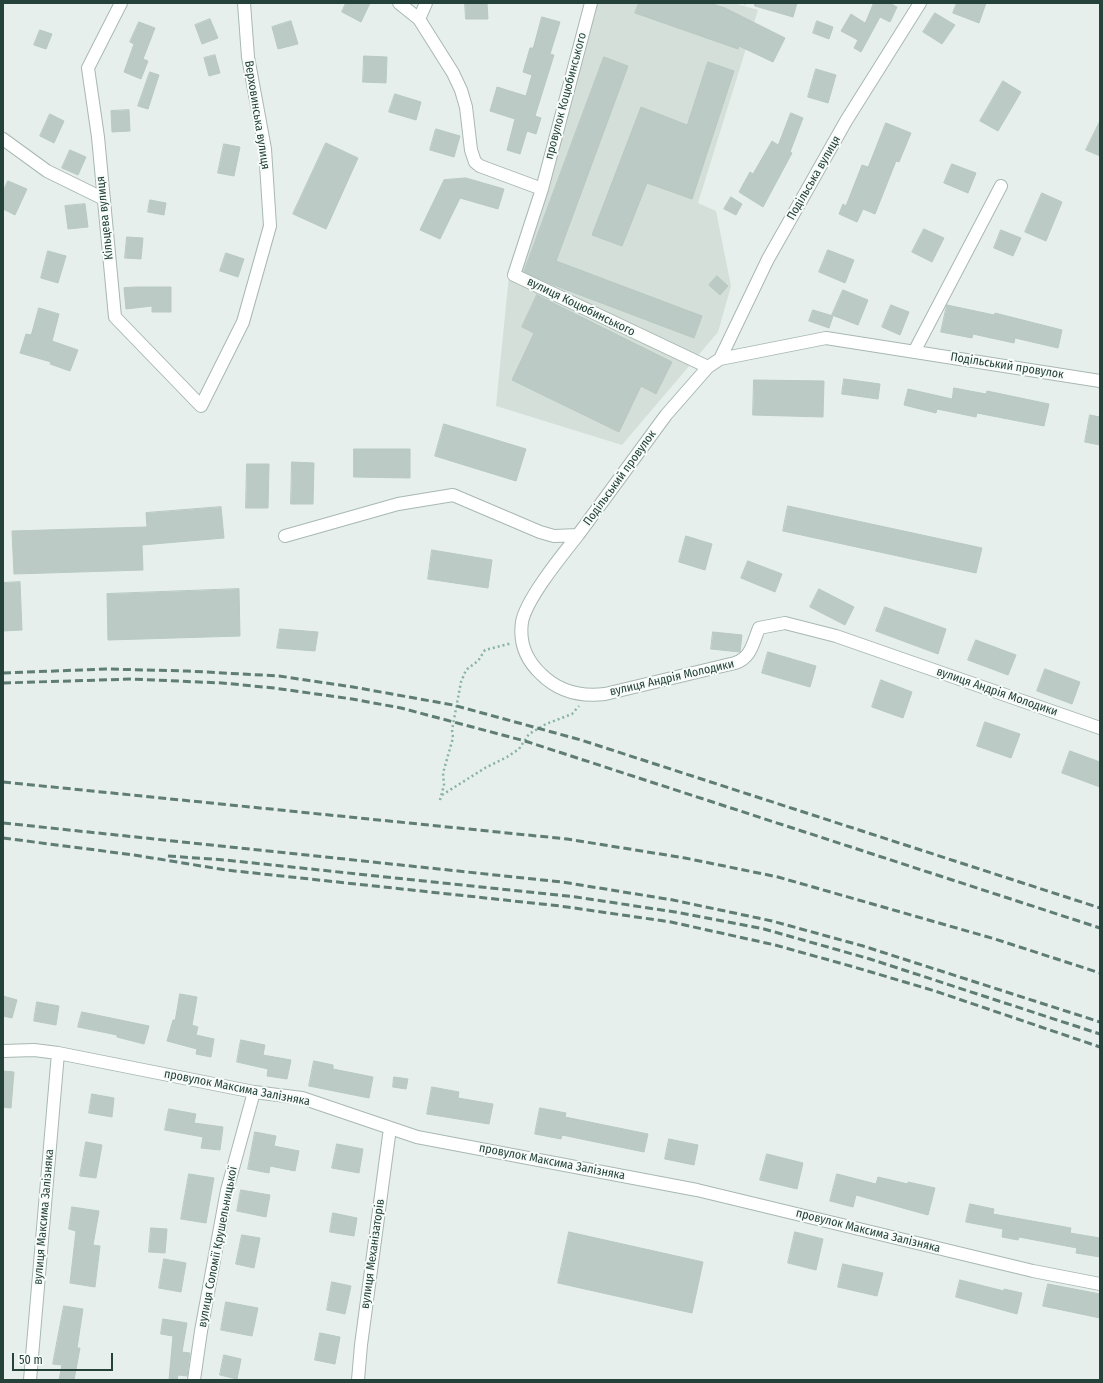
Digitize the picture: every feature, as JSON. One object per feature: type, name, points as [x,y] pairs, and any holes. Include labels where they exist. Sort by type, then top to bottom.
[{"type":"street","name":"Кільцева вулиця","points":[[120,3],[88,68],[98,137],[115,317],[201,406]]},
{"type":"street","name":"Верховинська вулиця","points":[[201,406],[243,322],[270,226],[264,149],[248,57],[244,3]]},
{"type":"street","points":[[399,3],[419,19],[454,73],[466,107],[471,150],[475,162],[480,166],[542,189]]},
{"type":"street","points":[[419,19],[426,3]]},
{"type":"street","name":"провулок Коцюбинського","points":[[542,189],[590,3]]},
{"type":"street","name":"Подільська вулиця","points":[[720,359],[768,259],[846,122],[920,3]]},
{"type":"street","points":[[3,139],[47,171],[104,199]]},
{"type":"street","points":[[914,352],[1001,186]]},
{"type":"street","name":"вулиця Коцюбинського","points":[[542,189],[514,275],[708,367]]},
{"type":"street","name":"Подільський провулок","points":[[285,536],[398,504],[453,495],[540,532],[554,536],[578,535],[666,415],[708,367],[720,359],[826,338],[1100,381]]},
{"type":"street","name":"вулиця Андрія Молодики","points":[[578,535],[542,584],[528,606],[522,622],[522,640],[525,656],[546,679],[559,688],[588,696],[605,694],[742,661],[748,655],[759,628],[785,623],[836,636],[1100,728]]},
{"type":"street","name":"провулок Максима Залізняка","points":[[3,1051],[34,1050],[58,1053],[254,1092],[302,1098],[417,1137],[697,1190],[1033,1271],[1100,1284]]},
{"type":"street","name":"вулиця Максима Залізняка","points":[[30,1380],[58,1053]]},
{"type":"street","name":"вулиця Соломії Крушельницької","points":[[194,1380],[200,1331],[227,1190],[254,1092]]},
{"type":"street","name":"вулиця Механізаторів","points":[[358,1380],[361,1345],[390,1128]]},
{"type":"path","points":[[440,800],[461,682],[466,670],[478,661],[485,650],[522,640]]},
{"type":"path","points":[[441,796],[519,749],[529,734],[546,724],[572,714],[588,696]]},
{"type":"shaded area","points":[[598,3],[734,3],[758,10],[698,203],[716,211],[731,286],[718,332],[622,445],[496,406],[509,275]]},
{"type":"building","points":[[346,3],[370,3],[361,22],[342,12]]},
{"type":"building","points":[[465,3],[487,3],[488,19],[466,19]]},
{"type":"building","points":[[639,3],[709,3],[725,8],[785,38],[773,62],[739,46],[738,49],[635,13]]},
{"type":"building","points":[[755,3],[797,3],[793,17],[755,6]]},
{"type":"building","points":[[874,3],[889,3],[897,7],[890,22],[880,17],[861,52],[854,48],[858,40],[841,31],[851,14],[865,23]]},
{"type":"building","points":[[957,3],[986,3],[979,23],[953,13]]},
{"type":"building","points":[[935,13],[955,25],[942,44],[923,32]]},
{"type":"building","points":[[542,17],[560,22],[550,54],[554,55],[535,116],[541,118],[536,134],[527,131],[520,154],[507,150],[515,119],[490,111],[497,87],[526,96],[532,75],[523,72],[530,48],[533,48]]},
{"type":"building","points":[[210,19],[218,38],[202,44],[195,25]]},
{"type":"building","points":[[291,21],[298,44],[278,49],[272,27]]},
{"type":"building","points":[[817,21],[833,27],[829,39],[813,33]]},
{"type":"building","points":[[139,22],[155,28],[143,59],[148,61],[141,79],[124,72],[134,44],[130,42]]},
{"type":"building","points":[[40,30],[52,34],[46,49],[34,45]]},
{"type":"building","points":[[215,55],[220,73],[209,76],[204,58]]},
{"type":"building","points":[[364,56],[387,57],[386,83],[363,82]]},
{"type":"building","points":[[604,57],[628,66],[556,261],[702,316],[694,338],[551,284],[524,272]]},
{"type":"building","points":[[708,62],[734,71],[692,199],[647,183],[622,246],[592,235],[641,107],[687,125]]},
{"type":"building","points":[[816,69],[836,75],[828,103],[808,97]]},
{"type":"building","points":[[150,72],[159,75],[148,109],[138,106]]},
{"type":"building","points":[[1003,81],[1021,92],[998,131],[980,121]]},
{"type":"building","points":[[395,94],[421,102],[416,120],[389,112]]},
{"type":"building","points":[[129,110],[130,131],[112,132],[111,111]]},
{"type":"building","points":[[791,113],[803,118],[790,152],[792,153],[763,207],[739,192],[750,172],[753,174],[772,141],[778,145]]},
{"type":"building","points":[[50,114],[64,121],[54,143],[40,136]]},
{"type":"building","points":[[1100,121],[1100,156],[1086,150]]},
{"type":"building","points":[[886,123],[911,133],[899,162],[896,161],[875,214],[863,209],[857,222],[839,214],[843,204],[846,206],[862,165],[868,167]]},
{"type":"building","points":[[436,129],[460,136],[454,157],[430,150]]},
{"type":"building","points":[[326,143],[358,158],[326,229],[293,214]]},
{"type":"building","points":[[224,144],[240,147],[234,176],[218,173]]},
{"type":"building","points":[[70,150],[86,157],[78,175],[62,168]]},
{"type":"building","points":[[952,164],[976,173],[968,193],[944,183]]},
{"type":"building","points":[[466,178],[504,189],[498,209],[460,198],[440,239],[420,230],[444,180]]},
{"type":"building","points":[[8,181],[27,189],[15,215],[3,209],[3,192]]},
{"type":"building","points":[[1042,193],[1062,202],[1046,241],[1025,232]]},
{"type":"building","points":[[731,197],[742,204],[736,215],[724,209]]},
{"type":"building","points":[[150,200],[166,203],[164,215],[148,212]]},
{"type":"building","points":[[85,204],[88,227],[68,229],[65,206]]},
{"type":"building","points":[[924,229],[944,238],[932,262],[912,252]]},
{"type":"building","points":[[1001,230],[1021,238],[1013,256],[994,248]]},
{"type":"building","points":[[127,237],[143,238],[141,259],[125,258]]},
{"type":"building","points":[[828,250],[854,260],[845,283],[819,272]]},
{"type":"building","points":[[48,251],[66,256],[58,283],[41,278]]},
{"type":"building","points":[[226,253],[244,259],[238,277],[220,271]]},
{"type":"building","points":[[717,276],[728,286],[720,295],[709,285]]},
{"type":"building","points":[[171,287],[171,312],[152,312],[152,306],[126,309],[124,288]]},
{"type":"building","points":[[843,290],[868,300],[858,325],[832,315]]},
{"type":"building","points":[[537,295],[672,362],[656,394],[641,386],[619,432],[512,380],[534,333],[522,327]]},
{"type":"building","points":[[891,305],[909,312],[900,335],[882,327]]},
{"type":"building","points":[[947,305],[994,315],[995,313],[1062,330],[1058,348],[1015,338],[1014,343],[973,334],[972,338],[941,332]]},
{"type":"building","points":[[39,308],[59,314],[52,341],[78,350],[70,371],[50,364],[51,362],[20,353],[26,334],[31,335]]},
{"type":"building","points":[[813,310],[833,316],[829,328],[809,321]]},
{"type":"building","points":[[844,379],[880,384],[878,399],[842,394]]},
{"type":"building","points":[[754,380],[824,381],[823,417],[753,415]]},
{"type":"building","points":[[954,388],[986,394],[987,391],[1049,404],[1044,426],[977,413],[976,417],[937,409],[936,413],[904,405],[908,389],[952,399]]},
{"type":"building","points":[[1090,415],[1100,417],[1100,445],[1085,442]]},
{"type":"building","points":[[444,424],[526,449],[516,481],[435,456]]},
{"type":"building","points":[[354,449],[410,449],[410,478],[354,477]]},
{"type":"building","points":[[292,462],[314,463],[313,504],[291,504]]},
{"type":"building","points":[[247,464],[269,464],[268,508],[246,508]]},
{"type":"building","points":[[788,506],[982,548],[976,573],[783,531]]},
{"type":"building","points":[[221,507],[224,538],[142,545],[143,570],[14,574],[12,531],[147,527],[146,513]]},
{"type":"building","points":[[686,536],[712,544],[705,570],[679,562]]},
{"type":"building","points":[[432,550],[492,560],[488,588],[428,579]]},
{"type":"building","points":[[748,561],[782,574],[775,592],[741,578]]},
{"type":"building","points":[[20,582],[22,630],[3,631],[3,583]]},
{"type":"building","points":[[239,589],[240,636],[108,640],[107,594]]},
{"type":"building","points":[[819,589],[854,607],[845,625],[810,607]]},
{"type":"building","points":[[885,607],[946,629],[938,654],[876,631]]},
{"type":"building","points":[[280,629],[318,632],[315,651],[277,648]]},
{"type":"building","points":[[713,632],[742,635],[740,652],[711,649]]},
{"type":"building","points":[[976,640],[1016,655],[1008,675],[968,660]]},
{"type":"building","points":[[768,652],[816,666],[810,687],[762,673]]},
{"type":"building","points":[[1045,669],[1080,682],[1072,704],[1037,691]]},
{"type":"building","points":[[881,680],[912,692],[903,718],[872,707]]},
{"type":"building","points":[[985,722],[1020,734],[1011,758],[977,746]]},
{"type":"building","points":[[1070,751],[1100,762],[1100,787],[1062,773]]},
{"type":"building","points":[[180,994],[197,997],[192,1025],[198,1027],[196,1035],[214,1039],[211,1057],[196,1054],[197,1049],[167,1041],[173,1020],[175,1020]]},
{"type":"building","points":[[3,996],[17,1000],[12,1018],[3,1016]]},
{"type":"building","points":[[37,1002],[59,1006],[56,1025],[34,1021]]},
{"type":"building","points":[[82,1012],[149,1026],[144,1044],[117,1037],[117,1035],[78,1027]]},
{"type":"building","points":[[241,1040],[265,1045],[263,1055],[291,1060],[287,1079],[267,1076],[268,1069],[237,1062]]},
{"type":"building","points":[[314,1061],[333,1065],[333,1069],[373,1077],[369,1098],[309,1086]]},
{"type":"building","points":[[3,1071],[14,1072],[11,1108],[3,1107]]},
{"type":"building","points":[[394,1077],[408,1079],[406,1089],[393,1087]]},
{"type":"building","points":[[432,1087],[459,1092],[458,1098],[493,1104],[489,1124],[427,1114]]},
{"type":"building","points":[[92,1094],[114,1098],[112,1117],[89,1113]]},
{"type":"building","points":[[540,1108],[566,1113],[565,1117],[648,1134],[644,1152],[562,1135],[561,1139],[535,1134]]},
{"type":"building","points":[[169,1109],[196,1114],[194,1123],[223,1127],[220,1150],[201,1148],[203,1137],[165,1130]]},
{"type":"building","points":[[255,1132],[276,1136],[274,1146],[299,1151],[295,1171],[270,1166],[269,1173],[248,1169]]},
{"type":"building","points":[[669,1139],[698,1145],[694,1165],[665,1159]]},
{"type":"building","points":[[86,1142],[102,1145],[96,1178],[80,1176]]},
{"type":"building","points":[[337,1144],[363,1149],[359,1173],[332,1168]]},
{"type":"building","points":[[767,1154],[803,1163],[797,1189],[760,1180]]},
{"type":"building","points":[[189,1174],[214,1178],[206,1223],[181,1219]]},
{"type":"building","points":[[837,1174],[876,1184],[878,1177],[935,1188],[928,1215],[856,1195],[853,1207],[830,1201]]},
{"type":"building","points":[[241,1190],[270,1195],[266,1217],[237,1211]]},
{"type":"building","points":[[970,1204],[994,1209],[993,1214],[1071,1228],[1070,1233],[1100,1238],[1100,1257],[1076,1253],[1077,1248],[1019,1237],[1018,1240],[1002,1237],[1003,1229],[966,1222]]},
{"type":"building","points":[[72,1207],[99,1211],[93,1245],[100,1246],[95,1287],[70,1283],[76,1231],[69,1229]]},
{"type":"building","points":[[333,1213],[357,1218],[354,1236],[330,1232]]},
{"type":"building","points":[[151,1228],[167,1229],[165,1253],[149,1252]]},
{"type":"building","points":[[569,1232],[703,1262],[692,1313],[558,1283]]},
{"type":"building","points":[[795,1232],[823,1239],[816,1270],[788,1263]]},
{"type":"building","points":[[242,1235],[260,1238],[254,1268],[236,1264]]},
{"type":"building","points":[[164,1259],[186,1263],[181,1292],[159,1288]]},
{"type":"building","points":[[843,1264],[883,1273],[877,1296],[838,1287]]},
{"type":"building","points":[[960,1280],[1004,1291],[1004,1289],[1022,1293],[1017,1314],[956,1297]]},
{"type":"building","points":[[332,1282],[351,1286],[345,1314],[327,1310]]},
{"type":"building","points":[[1048,1284],[1100,1294],[1100,1318],[1043,1306]]},
{"type":"building","points":[[226,1302],[258,1308],[252,1336],[221,1330]]},
{"type":"building","points":[[64,1306],[83,1309],[77,1348],[80,1348],[74,1380],[59,1380],[62,1365],[53,1364]]},
{"type":"building","points":[[163,1319],[187,1323],[182,1352],[190,1353],[187,1376],[178,1375],[177,1380],[169,1380],[173,1336],[161,1334]]},
{"type":"building","points":[[320,1333],[340,1337],[335,1364],[315,1360]]},
{"type":"building","points":[[224,1355],[241,1359],[237,1379],[220,1375]]},
{"type":"railway","points":[[3,673],[106,669],[187,671],[279,676],[353,687],[453,705],[581,740],[1100,908]]},
{"type":"railway","points":[[3,683],[131,679],[222,683],[274,688],[352,699],[401,708],[525,741],[1100,928]]},
{"type":"railway","points":[[3,782],[567,839],[685,858],[778,877],[995,939],[1100,973]]},
{"type":"railway","points":[[3,823],[562,882],[673,900],[772,921],[863,946],[1100,1022]]},
{"type":"railway","points":[[3,838],[134,855],[226,870],[560,906],[671,922],[775,945],[854,967],[935,991],[1100,1047]]},
{"type":"railway","points":[[168,856],[225,860],[576,897],[675,912],[764,929],[870,959],[1100,1034]]}]
